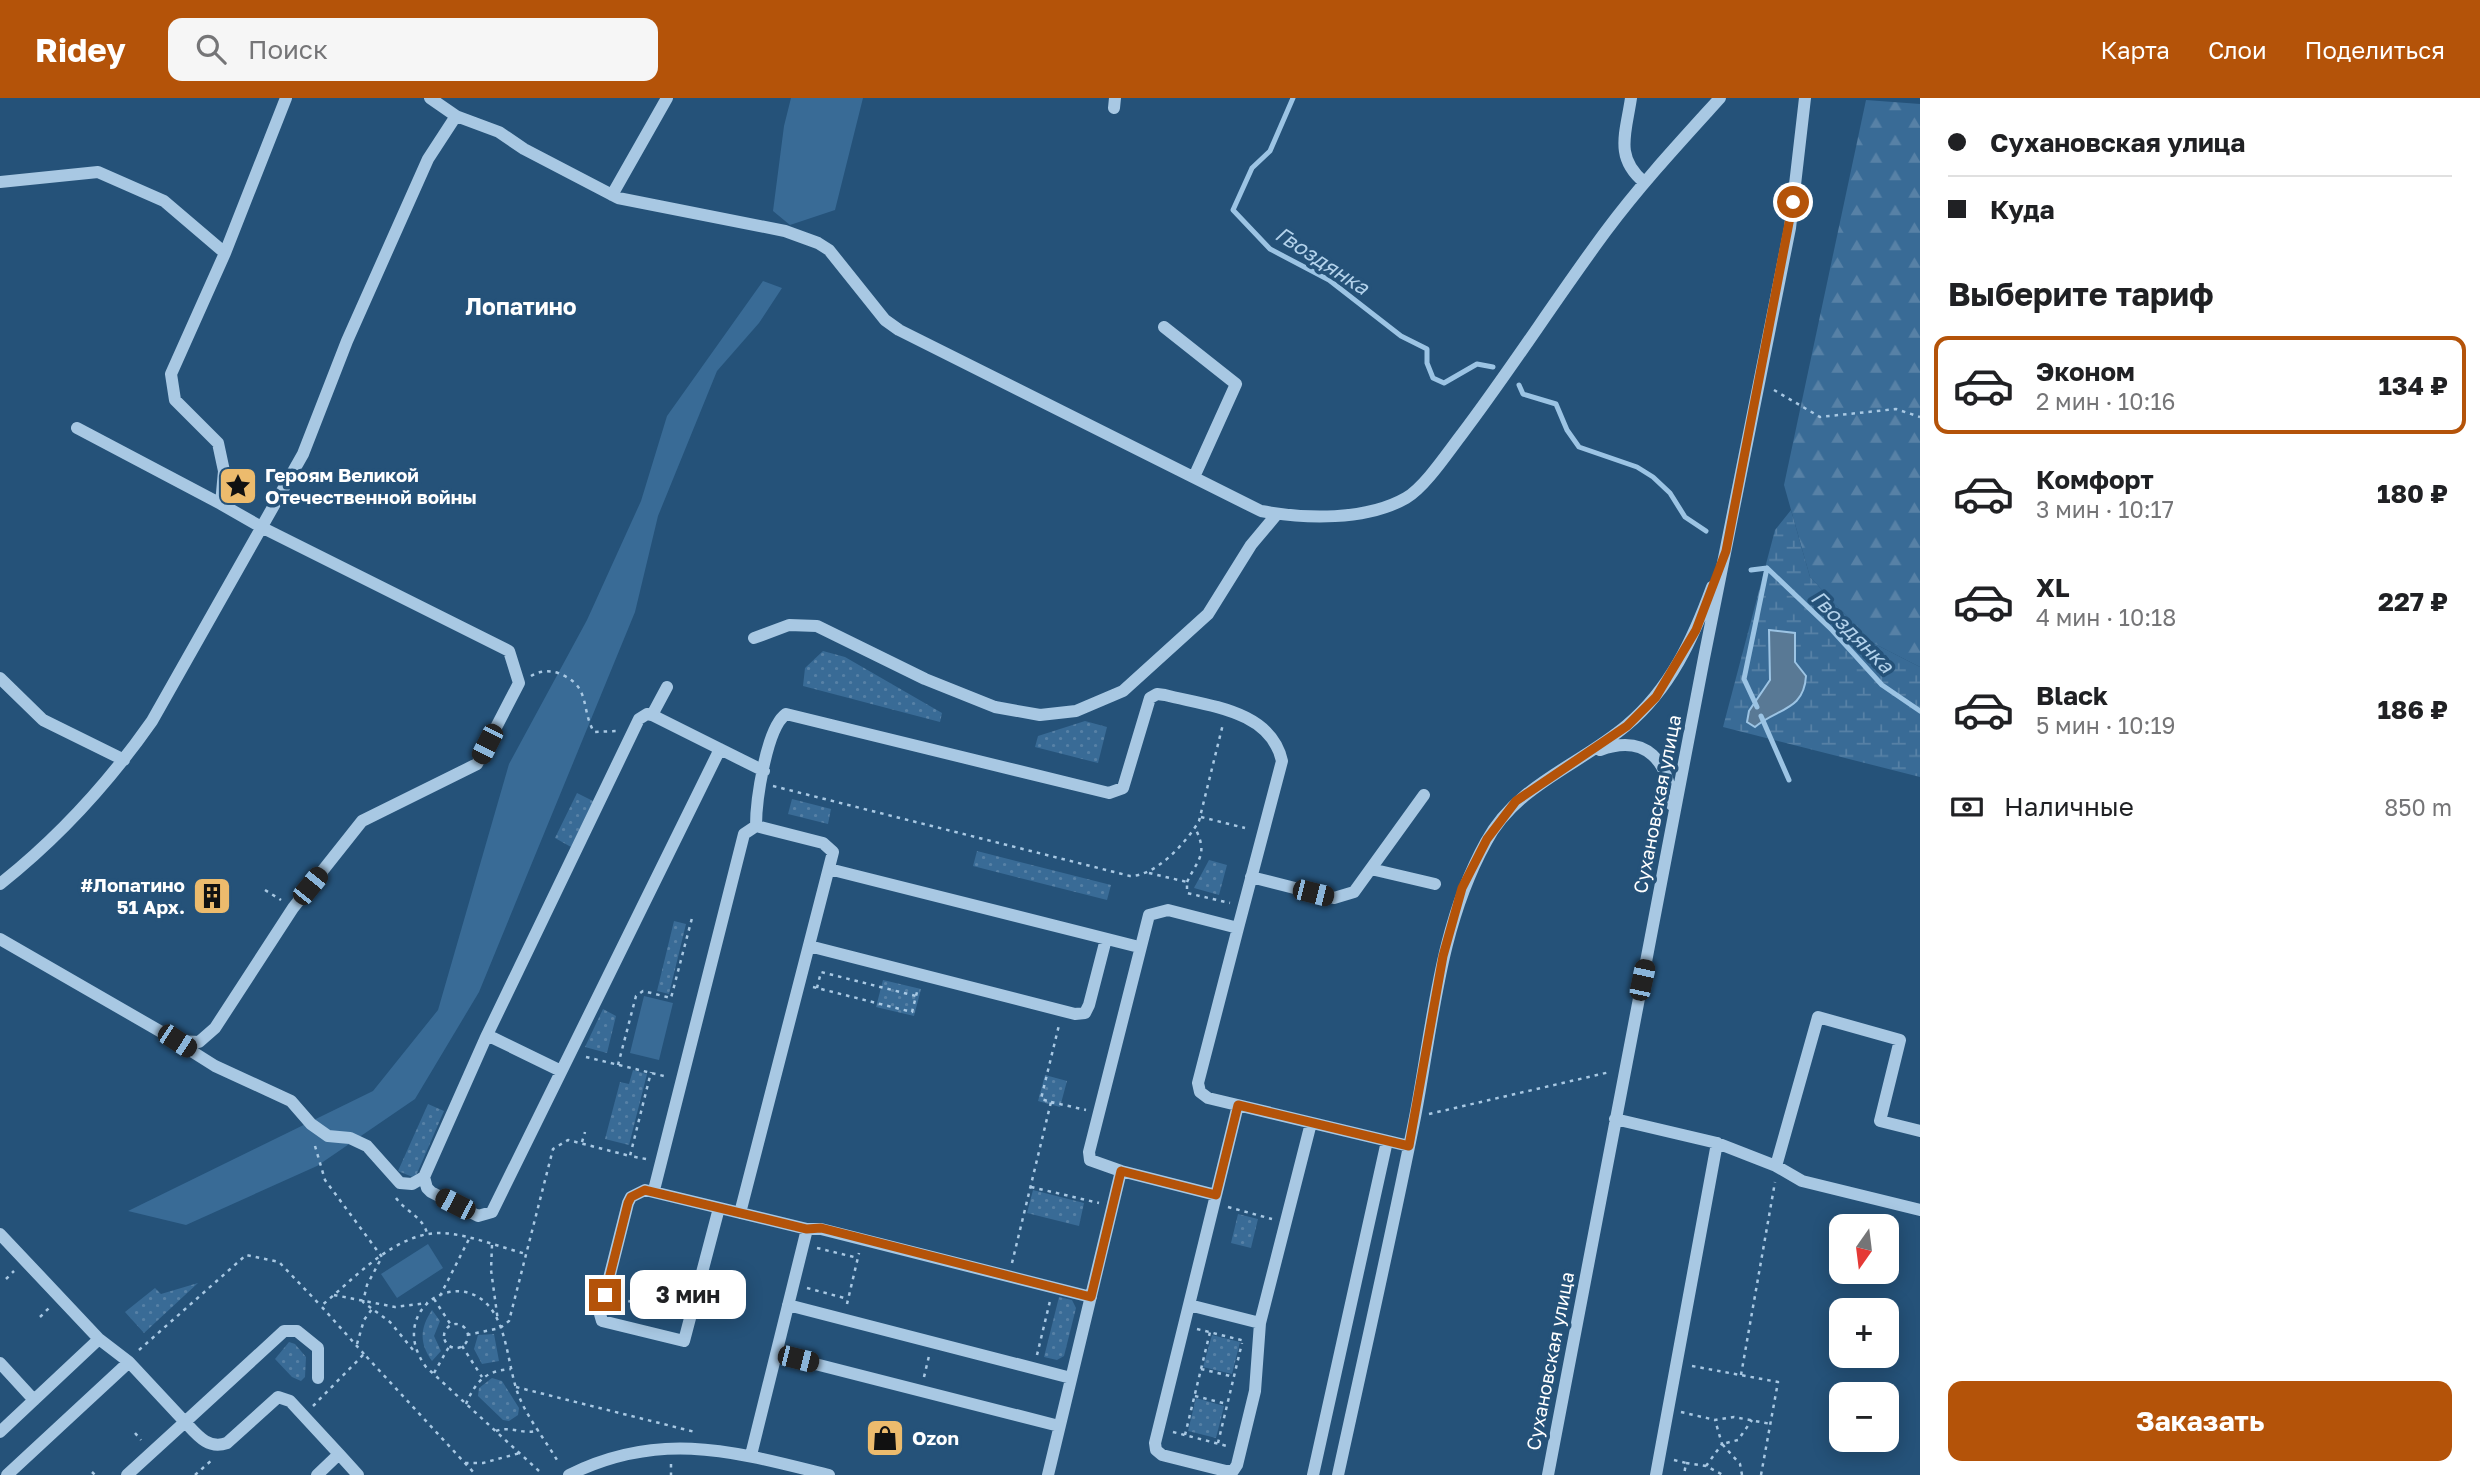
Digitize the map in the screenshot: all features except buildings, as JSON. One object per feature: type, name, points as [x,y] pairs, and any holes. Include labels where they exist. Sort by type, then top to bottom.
[{"type":"street","points":[[221,504],[224,471],[218,443],[175,400],[171,374],[225,253],[286,98]]},
{"type":"street","points":[[430,98],[456,116],[499,132],[524,149],[612,195],[633,202],[785,231],[818,243],[829,250],[885,320],[899,330],[1261,511],[1277,514],[1345,515],[1391,506],[1410,496],[1492,395],[1606,231],[1644,182],[1720,98]]},
{"type":"street","points":[[612,195],[667,98]]},
{"type":"street","points":[[1631,98],[1623,156],[1629,170],[1644,182]]},
{"type":"street","name":"Сухановская улица","points":[[1548,1475],[1623,1074],[1790,228],[1805,98]]},
{"type":"street","points":[[0,884],[69,820],[124,760],[152,721],[303,454],[347,341],[428,159],[456,116]]},
{"type":"street","points":[[0,182],[97,172],[164,201],[225,253]]},
{"type":"street","points":[[1164,327],[1236,384],[1194,477]]},
{"type":"street","points":[[77,428],[262,528],[509,651],[519,683],[477,764],[362,821],[293,908],[215,1028],[199,1042],[177,1041]]},
{"type":"street","points":[[754,638],[789,625],[817,626],[925,679],[995,707],[1040,715],[1076,711],[1123,691],[1208,614],[1251,545],[1277,514]]},
{"type":"street","points":[[1338,1475],[1415,1117],[1443,956],[1462,888],[1487,839],[1516,801],[1627,726],[1656,697],[1696,630],[1726,551]]},
{"type":"street","points":[[0,678],[43,720],[124,760]]},
{"type":"street","points":[[652,715],[667,687]]},
{"type":"street","points":[[756,826],[756,803],[775,729],[781,717],[792,713],[1109,793],[1117,793],[1125,782],[1150,698],[1157,694],[1227,711],[1254,721],[1267,731],[1278,745],[1282,761],[1198,1083],[1200,1092],[1208,1098],[1409,1146]]},
{"type":"street","points":[[720,749],[488,1215],[478,1216],[431,1192],[426,1188],[424,1177],[488,1034],[643,716],[652,715],[720,749],[762,777]]},
{"type":"street","points":[[1581,757],[1614,745],[1632,744],[1655,757],[1670,779],[1673,823]]},
{"type":"street","points":[[1251,877],[1334,898],[1353,892],[1424,795]]},
{"type":"street","points":[[654,1190],[744,834],[756,826],[829,846],[833,852],[740,1213]]},
{"type":"street","points":[[829,869],[1139,947]]},
{"type":"street","points":[[1371,869],[1435,884]]},
{"type":"street","points":[[1215,1199],[1090,1160],[1146,919],[1160,911],[1168,910],[1238,928]]},
{"type":"street","points":[[0,939],[177,1041],[215,1066],[280,1095],[328,1136],[350,1138],[368,1146],[400,1183],[412,1184],[424,1177]]},
{"type":"street","points":[[809,946],[1063,1011],[1086,1013],[1106,939]]},
{"type":"street","points":[[1776,1166],[1818,1017],[1900,1040],[1880,1121],[1920,1131]]},
{"type":"street","points":[[488,1034],[561,1071]]},
{"type":"street","points":[[1238,1105],[1155,1443],[1156,1450],[1162,1455],[1226,1471],[1233,1471],[1241,1449],[1255,1391],[1260,1323],[1311,1123]]},
{"type":"street","points":[[1615,1119],[1717,1143],[1776,1166],[1802,1181],[1920,1210]]},
{"type":"street","points":[[1313,1475],[1387,1141]]},
{"type":"street","points":[[1656,1475],[1717,1143]]},
{"type":"street","points":[[1048,1475],[1121,1171]]},
{"type":"street","points":[[719,1208],[686,1337],[678,1342],[602,1321],[600,1314],[628,1203],[637,1193],[654,1190],[807,1229],[821,1228],[1091,1297]]},
{"type":"street","points":[[751,1455],[807,1229]]},
{"type":"street","points":[[0,1234],[99,1339],[128,1361],[208,1444],[219,1446],[227,1443],[278,1397],[290,1401],[358,1475]]},
{"type":"street","points":[[1189,1305],[1260,1323]]},
{"type":"street","points":[[788,1306],[1071,1378]]},
{"type":"street","points":[[127,1475],[284,1331],[298,1331],[317,1348],[318,1378]]},
{"type":"street","points":[[0,1432],[99,1339]]},
{"type":"street","points":[[776,1354],[1059,1426]]},
{"type":"street","points":[[7,1475],[128,1361]]},
{"type":"street","points":[[0,1363],[34,1400]]},
{"type":"street","points":[[569,1475],[634,1451],[670,1446],[718,1448],[829,1475]]},
{"type":"street","points":[[317,1475],[339,1454]]},
{"type":"path","points":[[1760,380],[1820,417],[1896,409],[1920,417]]},
{"type":"path","points":[[519,683],[538,672],[551,671],[567,677],[581,690],[593,732],[615,731],[632,735]]},
{"type":"path","points":[[1149,873],[1191,836],[1195,828],[1227,711]]},
{"type":"path","points":[[762,777],[1130,876],[1149,873],[1187,882]]},
{"type":"path","points":[[1200,817],[1245,828]]},
{"type":"path","points":[[1195,828],[1202,855],[1200,864],[1187,882],[1187,892],[1244,907]]},
{"type":"path","points":[[265,890],[293,908]]},
{"type":"path","points":[[618,1065],[636,996],[643,991],[671,998],[692,918]]},
{"type":"path","points":[[817,988],[821,972],[916,996]]},
{"type":"path","points":[[799,983],[912,1012],[922,975]]},
{"type":"path","points":[[1063,1011],[1041,1099],[1099,1114]]},
{"type":"path","points":[[570,1053],[682,1080]]},
{"type":"path","points":[[630,1156],[651,1072]]},
{"type":"path","points":[[1415,1117],[1606,1072],[1623,1074]]},
{"type":"path","points":[[1009,1276],[1051,1102]]},
{"type":"path","points":[[582,1143],[585,1132]]},
{"type":"path","points":[[462,1346],[467,1335],[509,1321],[553,1149],[568,1140],[661,1163]]},
{"type":"path","points":[[313,1143],[326,1180],[382,1257]]},
{"type":"path","points":[[1741,1375],[1776,1166]]},
{"type":"path","points":[[1031,1187],[1113,1207]]},
{"type":"path","points":[[1215,1199],[1286,1222]]},
{"type":"path","points":[[321,1306],[382,1257],[420,1236],[443,1233],[526,1254]]},
{"type":"path","points":[[843,1320],[863,1239]]},
{"type":"path","points":[[440,1296],[469,1240]]},
{"type":"path","points":[[492,1245],[491,1269],[499,1326],[516,1387],[557,1460]]},
{"type":"path","points":[[803,1245],[858,1258]]},
{"type":"path","points":[[128,1361],[246,1255],[278,1262],[476,1475]]},
{"type":"path","points":[[363,1302],[367,1285],[382,1257]]},
{"type":"path","points":[[6,1279],[19,1266]]},
{"type":"path","points":[[793,1285],[848,1298]]},
{"type":"path","points":[[1033,1368],[1054,1287]]},
{"type":"path","points":[[334,1295],[396,1307],[427,1303],[447,1292],[469,1293],[488,1305],[499,1326]]},
{"type":"path","points":[[605,1295],[691,1317]]},
{"type":"path","points":[[434,1299],[451,1325]]},
{"type":"path","points":[[363,1302],[405,1337],[433,1374],[539,1471]]},
{"type":"path","points":[[416,1353],[412,1337],[415,1319],[427,1303]]},
{"type":"path","points":[[40,1317],[54,1304]]},
{"type":"path","points":[[357,1346],[364,1320],[372,1309]]},
{"type":"path","points":[[451,1325],[460,1324],[467,1335]]},
{"type":"path","points":[[450,1345],[444,1336],[451,1325]]},
{"type":"path","points":[[1184,1325],[1258,1344]]},
{"type":"path","points":[[1185,1435],[1210,1332]]},
{"type":"path","points":[[1218,1443],[1243,1340]]},
{"type":"path","points":[[920,1391],[933,1343]]},
{"type":"path","points":[[450,1345],[462,1346]]},
{"type":"path","points":[[433,1374],[450,1345]]},
{"type":"path","points":[[462,1346],[482,1377]]},
{"type":"path","points":[[304,1416],[364,1354]]},
{"type":"path","points":[[1676,1363],[1779,1382],[1761,1475]]},
{"type":"path","points":[[1201,1368],[1234,1377]]},
{"type":"path","points":[[466,1404],[474,1386],[482,1377],[495,1371],[511,1369]]},
{"type":"path","points":[[516,1387],[695,1433]]},
{"type":"path","points":[[1195,1396],[1227,1404]]},
{"type":"path","points":[[1668,1409],[1715,1420],[1734,1417],[1771,1424]]},
{"type":"path","points":[[1715,1420],[1722,1444],[1740,1464],[1742,1475]]},
{"type":"path","points":[[1706,1466],[1722,1444],[1738,1440],[1752,1420]]},
{"type":"path","points":[[496,1431],[504,1428],[526,1433],[539,1430]]},
{"type":"path","points":[[1159,1429],[1241,1449]]},
{"type":"path","points":[[135,1433],[146,1446]]},
{"type":"path","points":[[195,1475],[213,1459],[219,1446]]},
{"type":"path","points":[[465,1463],[483,1463],[520,1453]]},
{"type":"path","points":[[1659,1457],[1706,1466],[1723,1475]]},
{"type":"path","points":[[671,1458],[671,1475]]},
{"type":"path","points":[[1684,1475],[1686,1463]]},
{"type":"green space","points":[[791,98],[863,98],[835,210],[790,225],[773,211],[784,126]]},
{"type":"green space","points":[[1866,100],[1920,104],[1920,667],[1871,642],[1810,577],[1784,485]]},
{"type":"green space","points":[[763,281],[782,288],[759,323],[717,371],[658,516],[635,612],[479,992],[415,1099],[317,1166],[186,1225],[128,1211],[373,1091],[438,1010],[509,764],[587,620],[641,501],[667,416]]},
{"type":"green space","points":[[1791,510],[1810,577],[1871,642],[1920,667],[1920,777],[1723,727],[1775,530]]},
{"type":"green space","points":[[823,651],[845,657],[942,713],[940,722],[803,686],[805,668]]},
{"type":"green space","points":[[1085,721],[1107,727],[1098,763],[1035,747],[1038,736]]},
{"type":"green space","points":[[577,793],[593,801],[571,847],[555,838]]},
{"type":"green space","points":[[792,799],[831,809],[828,824],[788,814]]},
{"type":"green space","points":[[977,851],[1111,885],[1107,900],[973,866]]},
{"type":"green space","points":[[1209,860],[1227,865],[1219,895],[1194,888]]},
{"type":"green space","points":[[674,921],[686,924],[669,994],[657,991]]},
{"type":"green space","points":[[883,980],[921,989],[914,1016],[876,1007]]},
{"type":"green space","points":[[644,996],[673,1003],[659,1060],[630,1053]]},
{"type":"green space","points":[[603,1009],[616,1016],[607,1053],[585,1047]]},
{"type":"green space","points":[[633,1070],[647,1074],[629,1145],[605,1139],[620,1082],[629,1084]]},
{"type":"green space","points":[[1045,1075],[1067,1081],[1060,1107],[1038,1101]]},
{"type":"green space","points":[[428,1104],[444,1111],[415,1178],[398,1171]]},
{"type":"green space","points":[[1033,1190],[1084,1203],[1079,1226],[1027,1213]]},
{"type":"green space","points":[[1238,1214],[1258,1219],[1251,1248],[1231,1243]]},
{"type":"green space","points":[[428,1244],[443,1268],[397,1298],[381,1274]]},
{"type":"green space","points":[[638,1277],[672,1286],[665,1314],[631,1306]]},
{"type":"green space","points":[[198,1283],[144,1333],[125,1312],[155,1288],[161,1294]]},
{"type":"green space","points":[[1059,1297],[1072,1300],[1076,1308],[1064,1356],[1057,1360],[1044,1357]]},
{"type":"green space","points":[[432,1310],[440,1321],[434,1336],[441,1351],[432,1361],[423,1342],[423,1329]]},
{"type":"green space","points":[[494,1334],[499,1361],[482,1364],[474,1349],[478,1335]]},
{"type":"green space","points":[[1212,1335],[1240,1342],[1232,1374],[1203,1367]]},
{"type":"green space","points":[[289,1342],[295,1344],[306,1357],[305,1377],[301,1381],[292,1377],[275,1359]]},
{"type":"green space","points":[[492,1378],[502,1381],[519,1408],[518,1415],[509,1421],[503,1420],[478,1396],[479,1388]]},
{"type":"green space","points":[[1196,1398],[1224,1406],[1216,1438],[1188,1431]]},
{"type":"shaded area","points":[[1769,630],[1795,633],[1795,662],[1806,676],[1804,687],[1795,703],[1755,727],[1747,722],[1749,711],[1770,680]]},
{"type":"waterway","name":"Гвоздянка","points":[[1293,98],[1270,151],[1252,168],[1233,210],[1270,249],[1329,280],[1401,336],[1427,349],[1427,363],[1433,378],[1444,383],[1477,364],[1493,367]]},
{"type":"waterway","name":"Гвоздянка","points":[[1519,385],[1523,394],[1556,404],[1567,430],[1579,447],[1637,467],[1653,477],[1670,493],[1685,517],[1706,531]]},
{"type":"waterway","name":"Гвоздянка","points":[[1767,568],[1832,630],[1882,685],[1920,711]]},
{"type":"waterway","name":"Гвоздянка","points":[[1751,570],[1767,568],[1744,679],[1757,707]]},
{"type":"waterway","name":"Гвоздянка","points":[[1761,716],[1789,780]]},
{"type":"place","name":"Героям Великой Отечественной войны","points":[[238,486]]},
{"type":"place","name":"#Лопатино 51 Арх.","points":[[212,896]]},
{"type":"place","name":"Ozon","points":[[885,1438]]},
{"type":"district","name":"Лопатино","points":[[521,307]]},
{"type":"route","points":[[605,1295],[628,1203],[631,1197],[645,1190],[654,1190],[807,1229],[821,1228],[1091,1297],[1121,1171],[1216,1195],[1238,1105],[1409,1146],[1443,956],[1462,888],[1487,839],[1516,801],[1627,726],[1656,697],[1696,630],[1726,551],[1793,202]]}]
